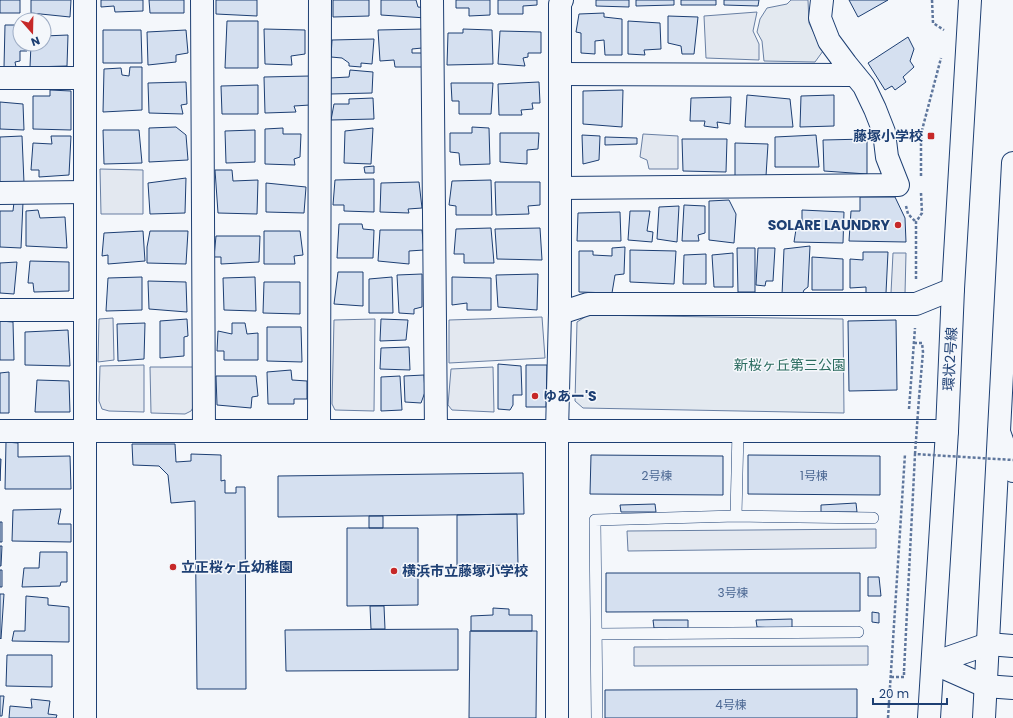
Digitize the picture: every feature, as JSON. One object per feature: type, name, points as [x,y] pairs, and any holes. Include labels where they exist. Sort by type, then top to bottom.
[{"type":"main road","points":[[85,0],[85,718]]},
{"type":"main road","points":[[202,0],[204,430]]},
{"type":"main road","points":[[319,431],[320,0]]},
{"type":"main road","points":[[432,0],[436,431]]},
{"type":"main road","points":[[557,718],[557,431],[560,313],[560,4],[562,0]]},
{"type":"main road","points":[[560,188],[898,185],[887,157],[884,132],[864,86],[829,41],[820,18],[822,0]]},
{"type":"main road","name":"環状2号線","points":[[929,718],[947,431],[953,289],[970,0]]},
{"type":"main road","points":[[560,74],[856,75]]},
{"type":"main road","points":[[0,78],[85,78]]},
{"type":"main road","points":[[984,718],[988,644],[1006,433],[1013,163]]},
{"type":"main road","points":[[0,193],[85,192]]},
{"type":"main road","points":[[560,313],[588,304],[916,304],[953,289]]},
{"type":"main road","points":[[0,310],[85,310]]},
{"type":"main road","points":[[0,430],[947,431]]},
{"type":"main road","points":[[1006,433],[1013,471]]},
{"type":"main road","points":[[933,663],[988,644],[1013,646]]},
{"type":"main road","points":[[933,663],[985,686],[1013,688]]},
{"type":"lane","points":[[736,516],[738,431]]},
{"type":"lane","points":[[597,718],[595,520],[736,516],[874,518]]},
{"type":"lane","points":[[596,634],[858,632]]},
{"type":"path","points":[[932,0],[933,23],[945,30],[944,37]]},
{"type":"path","points":[[921,181],[921,134],[941,58]]},
{"type":"path","points":[[888,718],[914,343],[916,304],[916,222],[922,213],[921,189]]},
{"type":"path","points":[[891,677],[904,677],[915,454],[923,352],[922,343],[914,343]]},
{"type":"path","points":[[915,454],[1013,460]]},
{"type":"green space","points":[[791,0],[808,0],[809,23],[823,51],[815,62],[764,61],[762,41],[757,32],[760,19],[767,8],[787,4]]},
{"type":"green space","name":"新桜ヶ丘第三公園","points":[[588,315],[843,319],[844,413],[583,408],[575,401],[577,322]]},
{"type":"shaded area","points":[[757,12],[753,31],[759,44],[759,60],[706,58],[704,16]]},
{"type":"shaded area","points":[[643,134],[678,136],[678,169],[649,169],[647,160],[640,157]]},
{"type":"shaded area","points":[[100,169],[143,170],[143,214],[101,214]]},
{"type":"shaded area","points":[[893,253],[906,253],[905,294],[891,293]]},
{"type":"shaded area","points":[[542,317],[545,358],[449,363],[449,320]]},
{"type":"shaded area","points":[[113,318],[114,360],[98,362],[99,319]]},
{"type":"shaded area","points":[[375,319],[374,411],[335,410],[332,404],[334,320]]},
{"type":"shaded area","points":[[144,365],[144,412],[109,411],[102,409],[99,401],[100,366]]},
{"type":"shaded area","points":[[150,367],[195,367],[195,404],[191,411],[185,414],[151,413]]},
{"type":"shaded area","points":[[493,367],[494,412],[452,410],[448,405],[451,369]]},
{"type":"shaded area","points":[[876,529],[876,548],[628,551],[627,531]]},
{"type":"shaded area","points":[[868,646],[868,665],[634,666],[634,647]]},
{"type":"building","points":[[0,0],[20,0],[20,12],[0,13]]},
{"type":"building","points":[[31,0],[71,0],[70,17],[52,15],[52,12],[31,12]]},
{"type":"building","points":[[101,0],[143,0],[143,11],[115,12],[114,6],[101,7]]},
{"type":"building","points":[[149,0],[184,0],[184,13],[150,13]]},
{"type":"building","points":[[216,0],[257,0],[257,16],[216,14]]},
{"type":"building","points":[[333,0],[369,0],[369,16],[333,17]]},
{"type":"building","points":[[381,0],[416,0],[418,7],[428,8],[426,18],[381,15]]},
{"type":"building","points":[[456,0],[490,0],[490,15],[469,16],[469,8],[456,8]]},
{"type":"building","points":[[498,0],[537,0],[537,5],[523,6],[523,14],[498,14]]},
{"type":"building","points":[[596,0],[629,0],[629,7],[596,6]]},
{"type":"building","points":[[636,0],[674,0],[674,5],[636,6]]},
{"type":"building","points":[[681,0],[716,0],[716,5],[681,5]]},
{"type":"building","points":[[724,0],[759,0],[758,6],[724,5]]},
{"type":"building","points":[[849,0],[888,0],[858,17]]},
{"type":"building","points":[[604,13],[604,17],[622,19],[622,55],[605,55],[604,40],[595,41],[595,54],[581,53],[581,33],[576,32],[579,14]]},
{"type":"building","points":[[668,16],[698,17],[694,54],[682,54],[681,46],[668,43]]},
{"type":"building","points":[[227,21],[258,21],[258,68],[225,68]]},
{"type":"building","points":[[628,21],[660,23],[661,49],[644,50],[645,55],[628,54]]},
{"type":"building","points":[[5,25],[12,25],[12,52],[20,52],[20,61],[15,62],[16,67],[4,67]]},
{"type":"building","points":[[264,29],[305,30],[305,54],[291,56],[292,65],[265,64]]},
{"type":"building","points":[[424,29],[422,48],[412,49],[412,53],[427,53],[426,67],[395,67],[394,60],[380,61],[378,30]]},
{"type":"building","points":[[463,29],[492,30],[493,64],[447,65],[448,33],[463,33]]},
{"type":"building","points":[[103,30],[141,30],[142,63],[103,63]]},
{"type":"building","points":[[186,30],[188,53],[176,55],[176,62],[148,65],[147,32]]},
{"type":"building","points":[[500,31],[541,32],[541,53],[528,53],[528,57],[523,58],[525,66],[498,64]]},
{"type":"building","points":[[68,35],[67,66],[30,67],[31,52],[52,52],[52,36]]},
{"type":"building","points":[[908,37],[914,49],[910,61],[914,67],[903,77],[906,82],[895,90],[892,86],[885,90],[868,63]]},
{"type":"building","points":[[374,39],[372,64],[361,63],[361,67],[349,66],[349,63],[342,58],[331,57],[332,40]]},
{"type":"building","points":[[130,67],[142,67],[142,110],[103,112],[104,69],[121,68],[122,75],[129,76]]},
{"type":"building","points":[[350,70],[373,72],[372,93],[330,94],[330,78],[349,77]]},
{"type":"building","points":[[310,76],[310,105],[294,106],[296,112],[265,113],[264,77]]},
{"type":"building","points":[[186,82],[187,104],[181,105],[183,114],[149,113],[148,83]]},
{"type":"building","points":[[539,82],[540,103],[532,103],[533,109],[521,110],[522,115],[499,115],[498,84]]},
{"type":"building","points":[[451,83],[493,83],[491,114],[459,114],[459,101],[452,101]]},
{"type":"building","points":[[258,85],[258,114],[222,114],[221,86]]},
{"type":"building","points":[[50,90],[71,91],[71,130],[33,129],[33,96],[50,96]]},
{"type":"building","points":[[623,90],[622,127],[583,124],[583,91]]},
{"type":"building","points":[[747,95],[790,99],[793,127],[745,127]]},
{"type":"building","points":[[834,95],[834,126],[800,127],[801,96]]},
{"type":"building","points":[[731,97],[730,124],[717,122],[718,128],[704,126],[705,121],[690,121],[691,98]]},
{"type":"building","points":[[373,98],[374,119],[331,120],[334,104],[349,104],[349,99]]},
{"type":"building","points":[[0,102],[23,104],[24,130],[0,129]]},
{"type":"building","points":[[176,127],[186,135],[188,160],[149,162],[149,128]]},
{"type":"building","points":[[472,127],[489,128],[490,164],[460,165],[459,153],[450,152],[450,133],[472,133]]},
{"type":"building","points":[[283,128],[283,134],[301,134],[300,157],[294,159],[295,165],[265,164],[265,129]]},
{"type":"building","points":[[373,128],[371,164],[344,163],[345,131]]},
{"type":"building","points":[[103,130],[139,130],[142,163],[104,164]]},
{"type":"building","points":[[255,130],[255,162],[226,163],[225,131]]},
{"type":"building","points":[[500,133],[539,133],[538,149],[527,150],[527,164],[500,162]]},
{"type":"building","points":[[582,135],[600,136],[599,160],[583,164]]},
{"type":"building","points":[[816,135],[819,167],[775,167],[775,137]]},
{"type":"building","points":[[22,136],[24,183],[0,183],[0,137]]},
{"type":"building","points":[[51,136],[71,136],[69,175],[39,177],[39,170],[31,170],[33,143],[52,144]]},
{"type":"building","points":[[605,137],[637,138],[637,144],[605,145]]},
{"type":"building","points":[[682,139],[727,139],[726,172],[683,171]]},
{"type":"building","points":[[867,139],[867,174],[824,171],[823,140]]},
{"type":"building","points":[[735,143],[768,144],[766,176],[735,176]]},
{"type":"building","points":[[374,166],[374,173],[365,173],[364,167]]},
{"type":"building","points":[[215,170],[232,170],[233,181],[258,180],[257,214],[218,213]]},
{"type":"building","points":[[186,178],[185,213],[150,214],[148,183]]},
{"type":"building","points":[[374,179],[374,212],[344,211],[344,205],[333,205],[335,180]]},
{"type":"building","points":[[491,180],[492,215],[456,215],[456,206],[449,205],[452,181]]},
{"type":"building","points":[[419,182],[422,208],[408,209],[409,213],[380,212],[381,183]]},
{"type":"building","points":[[495,182],[540,182],[540,205],[528,206],[529,214],[496,215]]},
{"type":"building","points":[[266,183],[306,187],[304,213],[266,212]]},
{"type":"building","points":[[860,197],[895,197],[905,218],[906,242],[849,241],[851,211],[860,211]]},
{"type":"building","points":[[729,200],[736,214],[734,243],[709,240],[709,201]]},
{"type":"building","points":[[14,202],[23,202],[21,248],[0,247],[0,211],[13,211]]},
{"type":"building","points":[[684,205],[705,206],[705,233],[698,235],[699,241],[682,241]]},
{"type":"building","points":[[679,206],[677,242],[657,239],[659,207]]},
{"type":"building","points":[[38,210],[40,218],[65,217],[67,248],[26,246],[26,211]]},
{"type":"building","points":[[802,210],[844,212],[843,243],[794,242],[797,223],[802,223]]},
{"type":"building","points":[[630,211],[650,211],[647,231],[653,232],[652,242],[628,240]]},
{"type":"building","points":[[620,212],[621,241],[577,241],[578,213]]},
{"type":"building","points":[[339,224],[362,224],[363,229],[374,230],[373,258],[337,258]]},
{"type":"building","points":[[491,228],[494,263],[464,263],[464,254],[454,254],[456,229]]},
{"type":"building","points":[[540,228],[542,260],[497,259],[495,229]]},
{"type":"building","points":[[380,230],[422,230],[424,250],[409,251],[409,264],[378,261]]},
{"type":"building","points":[[143,231],[145,261],[108,264],[108,255],[102,256],[104,233]]},
{"type":"building","points":[[150,231],[188,231],[186,264],[147,263],[147,247]]},
{"type":"building","points":[[264,231],[300,231],[303,255],[294,256],[295,264],[264,264]]},
{"type":"building","points":[[216,236],[260,236],[259,262],[221,264],[221,257],[214,257]]},
{"type":"building","points":[[810,246],[808,287],[804,290],[802,295],[782,295],[784,249]]},
{"type":"building","points":[[625,247],[624,274],[615,275],[612,293],[579,292],[579,251],[593,251],[593,255],[612,256],[612,248]]},
{"type":"building","points":[[737,248],[755,248],[755,292],[738,292]]},
{"type":"building","points":[[758,248],[775,248],[773,281],[766,281],[765,286],[756,285]]},
{"type":"building","points":[[630,250],[676,251],[674,284],[630,282]]},
{"type":"building","points":[[863,252],[888,252],[886,293],[866,293],[866,287],[850,288],[850,259],[863,260]]},
{"type":"building","points":[[733,253],[733,287],[714,287],[712,255]]},
{"type":"building","points":[[706,254],[706,284],[683,284],[684,255]]},
{"type":"building","points":[[812,257],[843,259],[843,290],[812,290]]},
{"type":"building","points":[[30,261],[69,262],[69,291],[34,292],[33,283],[28,283]]},
{"type":"building","points":[[17,262],[14,294],[0,293],[0,263]]},
{"type":"building","points":[[338,272],[363,272],[363,306],[334,304]]},
{"type":"building","points":[[422,274],[422,307],[414,309],[414,314],[399,313],[397,275]]},
{"type":"building","points":[[538,274],[537,310],[498,307],[496,275]]},
{"type":"building","points":[[142,277],[142,310],[106,311],[108,278]]},
{"type":"building","points":[[255,277],[256,311],[224,310],[223,278]]},
{"type":"building","points":[[392,277],[393,313],[369,313],[369,279]]},
{"type":"building","points":[[452,277],[491,278],[491,310],[467,310],[467,303],[452,305]]},
{"type":"building","points":[[148,281],[186,282],[187,312],[149,309]]},
{"type":"building","points":[[264,282],[300,282],[300,314],[263,313]]},
{"type":"building","points":[[187,319],[188,336],[184,337],[184,356],[160,358],[160,321]]},
{"type":"building","points":[[381,319],[408,320],[406,340],[380,341]]},
{"type":"building","points":[[896,320],[897,390],[849,391],[848,321]]},
{"type":"building","points":[[0,321],[13,322],[14,360],[0,360]]},
{"type":"building","points":[[145,323],[144,359],[118,361],[117,324]]},
{"type":"building","points":[[232,323],[245,323],[247,334],[258,333],[258,360],[224,360],[224,351],[217,351],[218,331],[232,334]]},
{"type":"building","points":[[267,327],[301,327],[302,362],[267,361]]},
{"type":"building","points":[[68,330],[70,366],[25,365],[25,332]]},
{"type":"building","points":[[409,347],[410,370],[380,369],[381,348]]},
{"type":"building","points":[[498,364],[521,366],[522,395],[513,395],[513,405],[510,410],[498,409]]},
{"type":"building","points":[[526,365],[547,365],[546,407],[526,407]]},
{"type":"building","points":[[291,370],[292,380],[307,381],[307,399],[294,399],[294,404],[268,404],[267,372]]},
{"type":"building","points":[[9,372],[9,413],[0,413],[0,373]]},
{"type":"building","points":[[424,375],[425,392],[421,403],[405,402],[404,376]]},
{"type":"building","points":[[216,376],[256,376],[258,396],[252,397],[251,408],[217,405]]},
{"type":"building","points":[[400,376],[402,410],[381,411],[381,377]]},
{"type":"building","points":[[37,380],[69,381],[70,412],[35,412]]},
{"type":"building","points":[[6,442],[18,443],[18,457],[70,456],[71,489],[5,489]]},
{"type":"building","points":[[132,444],[175,444],[176,462],[191,461],[191,454],[221,455],[221,481],[225,480],[225,493],[236,493],[236,487],[245,487],[246,689],[197,689],[195,501],[171,503],[168,475],[159,466],[133,465]]},
{"type":"building","points":[[591,455],[723,456],[723,495],[590,494]]},
{"type":"building","points":[[748,455],[880,456],[880,495],[748,494]]},
{"type":"building","points":[[0,459],[1,459],[0,481]]},
{"type":"building","points":[[523,473],[524,514],[278,517],[278,476]]},
{"type":"building","points":[[856,503],[857,512],[821,512],[821,505]]},
{"type":"building","points":[[655,504],[656,512],[621,512],[620,505]]},
{"type":"building","points":[[61,509],[58,524],[71,524],[71,542],[12,541],[13,510]]},
{"type":"building","points":[[517,514],[518,565],[457,566],[457,515]]},
{"type":"building","points":[[369,516],[383,516],[383,528],[369,528]]},
{"type":"building","points":[[0,522],[2,522],[2,542],[0,542]]},
{"type":"building","points":[[347,528],[418,528],[418,605],[347,606]]},
{"type":"building","points":[[0,546],[2,546],[1,566],[0,566]]},
{"type":"building","points":[[40,552],[67,552],[67,582],[61,582],[60,586],[22,587],[24,568],[39,568]]},
{"type":"building","points":[[0,570],[2,570],[2,587],[0,587]]},
{"type":"building","points":[[606,573],[860,573],[860,611],[606,612]]},
{"type":"building","points":[[868,577],[879,577],[881,596],[868,596]]},
{"type":"building","points":[[0,594],[4,594],[1,639],[0,638]]},
{"type":"building","points":[[26,596],[48,598],[48,605],[69,607],[69,642],[12,641],[14,631],[25,631]]},
{"type":"building","points":[[370,606],[384,606],[385,629],[371,629]]},
{"type":"building","points":[[493,608],[509,609],[509,615],[532,615],[532,631],[471,631],[471,616],[493,615]]},
{"type":"building","points":[[872,612],[879,613],[879,623],[872,622]]},
{"type":"building","points":[[792,619],[792,629],[757,627],[756,620]]},
{"type":"building","points":[[653,620],[688,620],[688,628],[654,628]]},
{"type":"building","points":[[458,629],[458,670],[286,671],[285,630]]},
{"type":"building","points":[[470,631],[537,631],[536,718],[469,718]]},
{"type":"building","points":[[7,655],[52,655],[52,687],[6,686]]},
{"type":"building","points":[[857,689],[857,718],[605,718],[605,690]]},
{"type":"building","points":[[0,696],[4,696],[2,716],[0,716]]},
{"type":"building","points":[[31,699],[50,701],[48,714],[57,715],[56,718],[9,718],[10,706],[32,708]]},
{"type":"place","name":"藤塚小学校","points":[[931,136]]},
{"type":"place","name":"SOLARE LAUNDRY","points":[[898,225]]},
{"type":"place","name":"ゆあー'S","points":[[535,396]]},
{"type":"place","name":"立正桜ヶ丘幼稚園","points":[[173,567]]},
{"type":"place","name":"横浜市立藤塚小学校","points":[[394,571]]}]
